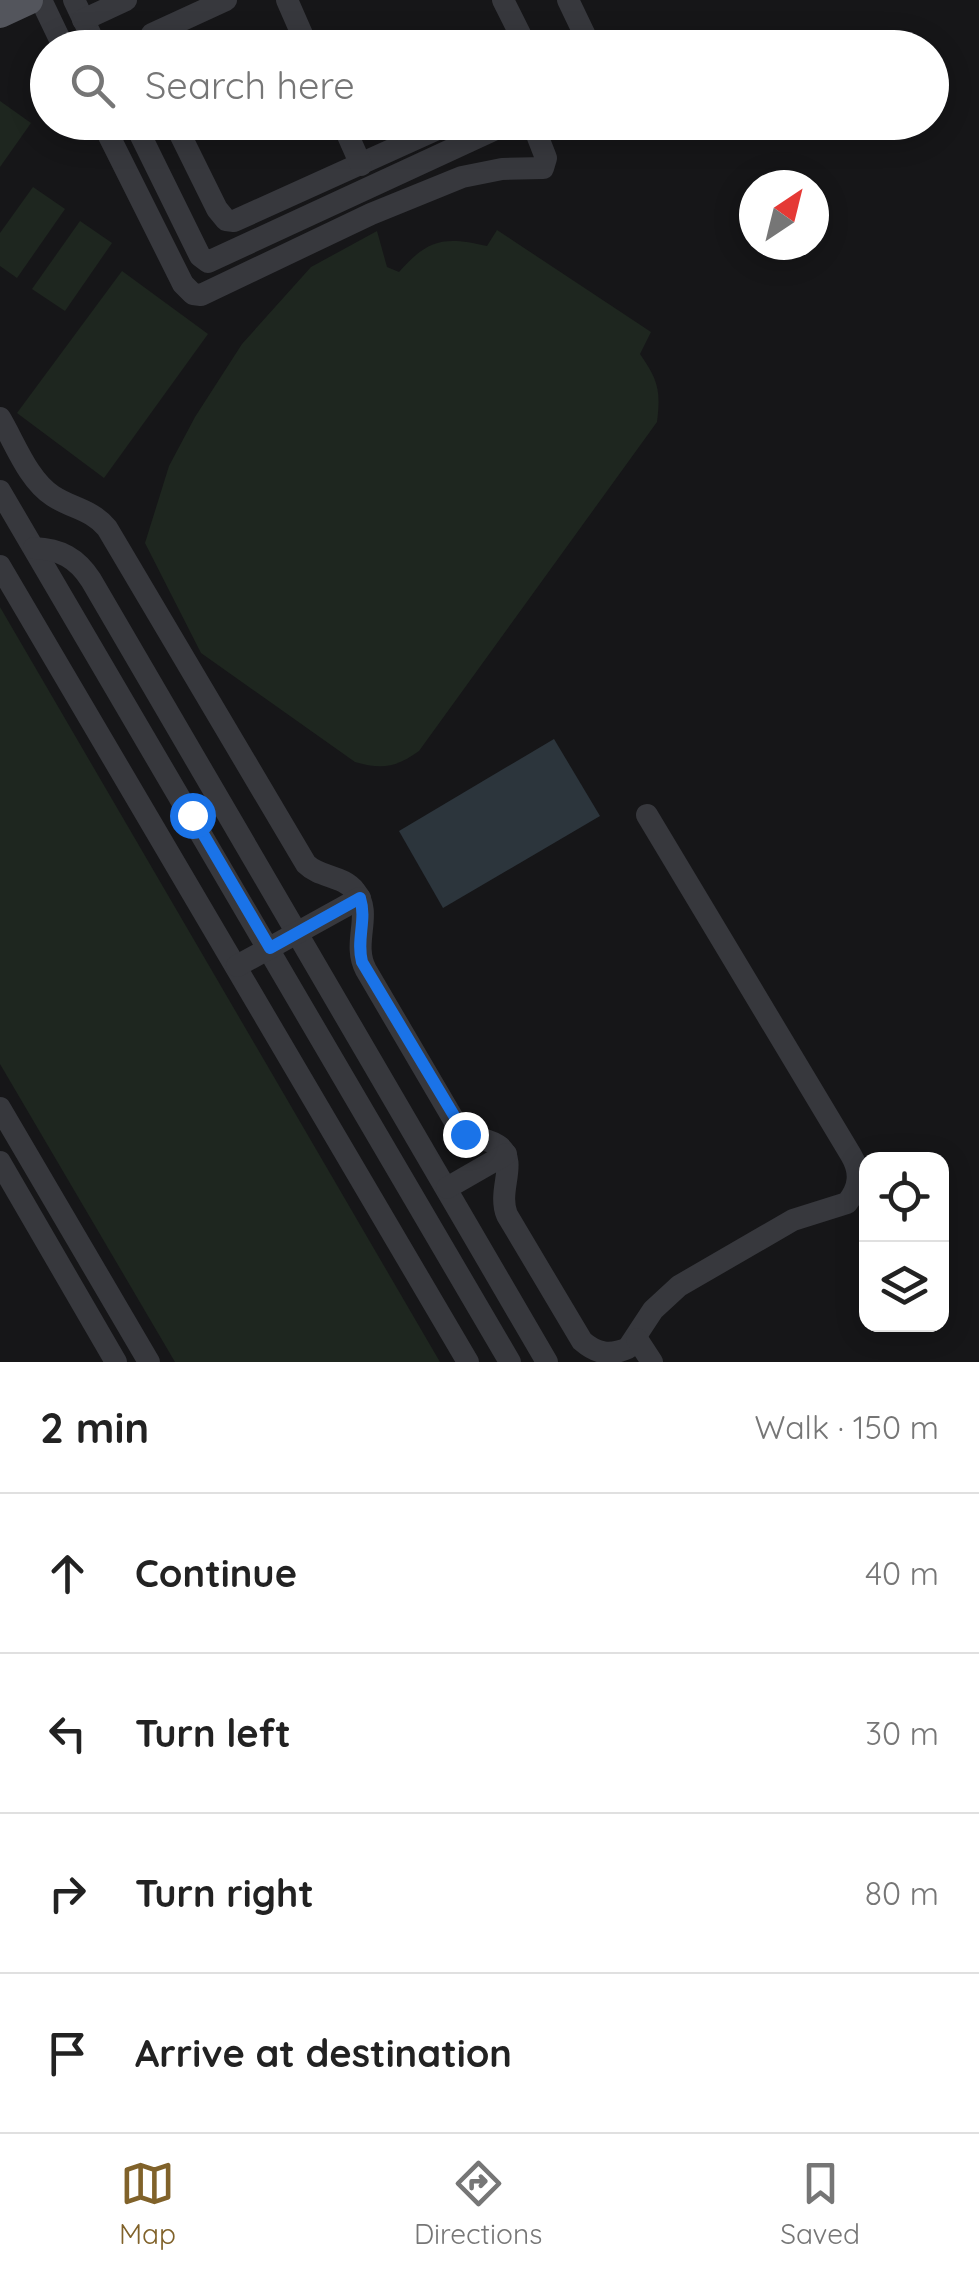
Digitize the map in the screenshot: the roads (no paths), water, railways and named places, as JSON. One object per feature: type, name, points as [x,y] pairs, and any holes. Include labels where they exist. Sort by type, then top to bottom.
[{"type":"main road","points":[[0,13],[28,0]]},
{"type":"street","points":[[41,0],[55,30]]},
{"type":"street","points":[[78,10],[126,0]]},
{"type":"street","points":[[161,30],[226,0]]},
{"type":"street","points":[[287,0],[300,30]]},
{"type":"street","points":[[504,0],[518,30]]},
{"type":"street","points":[[568,0],[582,30]]},
{"type":"street","points":[[111,140],[183,284],[201,296],[360,219],[462,177],[502,169],[543,168],[546,158],[539,140]]},
{"type":"street","points":[[143,140],[200,256],[208,262],[472,140]]},
{"type":"street","points":[[183,140],[217,209],[226,220],[234,222],[414,140]]},
{"type":"street","points":[[350,140],[360,165]]},
{"type":"street","points":[[0,418],[41,486],[62,501],[88,510],[107,528],[306,864],[322,876],[348,884],[360,898],[364,916],[359,953],[366,970],[458,1127],[474,1139],[497,1145],[506,1154],[509,1170],[502,1197],[507,1216],[582,1340],[592,1349],[616,1353],[637,1339],[654,1310],[679,1286],[793,1220],[847,1203],[858,1185],[858,1174],[841,1138],[647,815]]},
{"type":"street","points":[[0,491],[510,1362]]},
{"type":"street","points":[[34,548],[61,552],[84,568],[547,1362]]},
{"type":"street","points":[[0,566],[468,1362]]},
{"type":"street","points":[[237,966],[360,898]]},
{"type":"street","points":[[0,1108],[149,1362]]},
{"type":"street","points":[[447,1188],[506,1154]]},
{"type":"street","points":[[0,1162],[116,1362]]},
{"type":"street","points":[[637,1339],[652,1362]]}]
